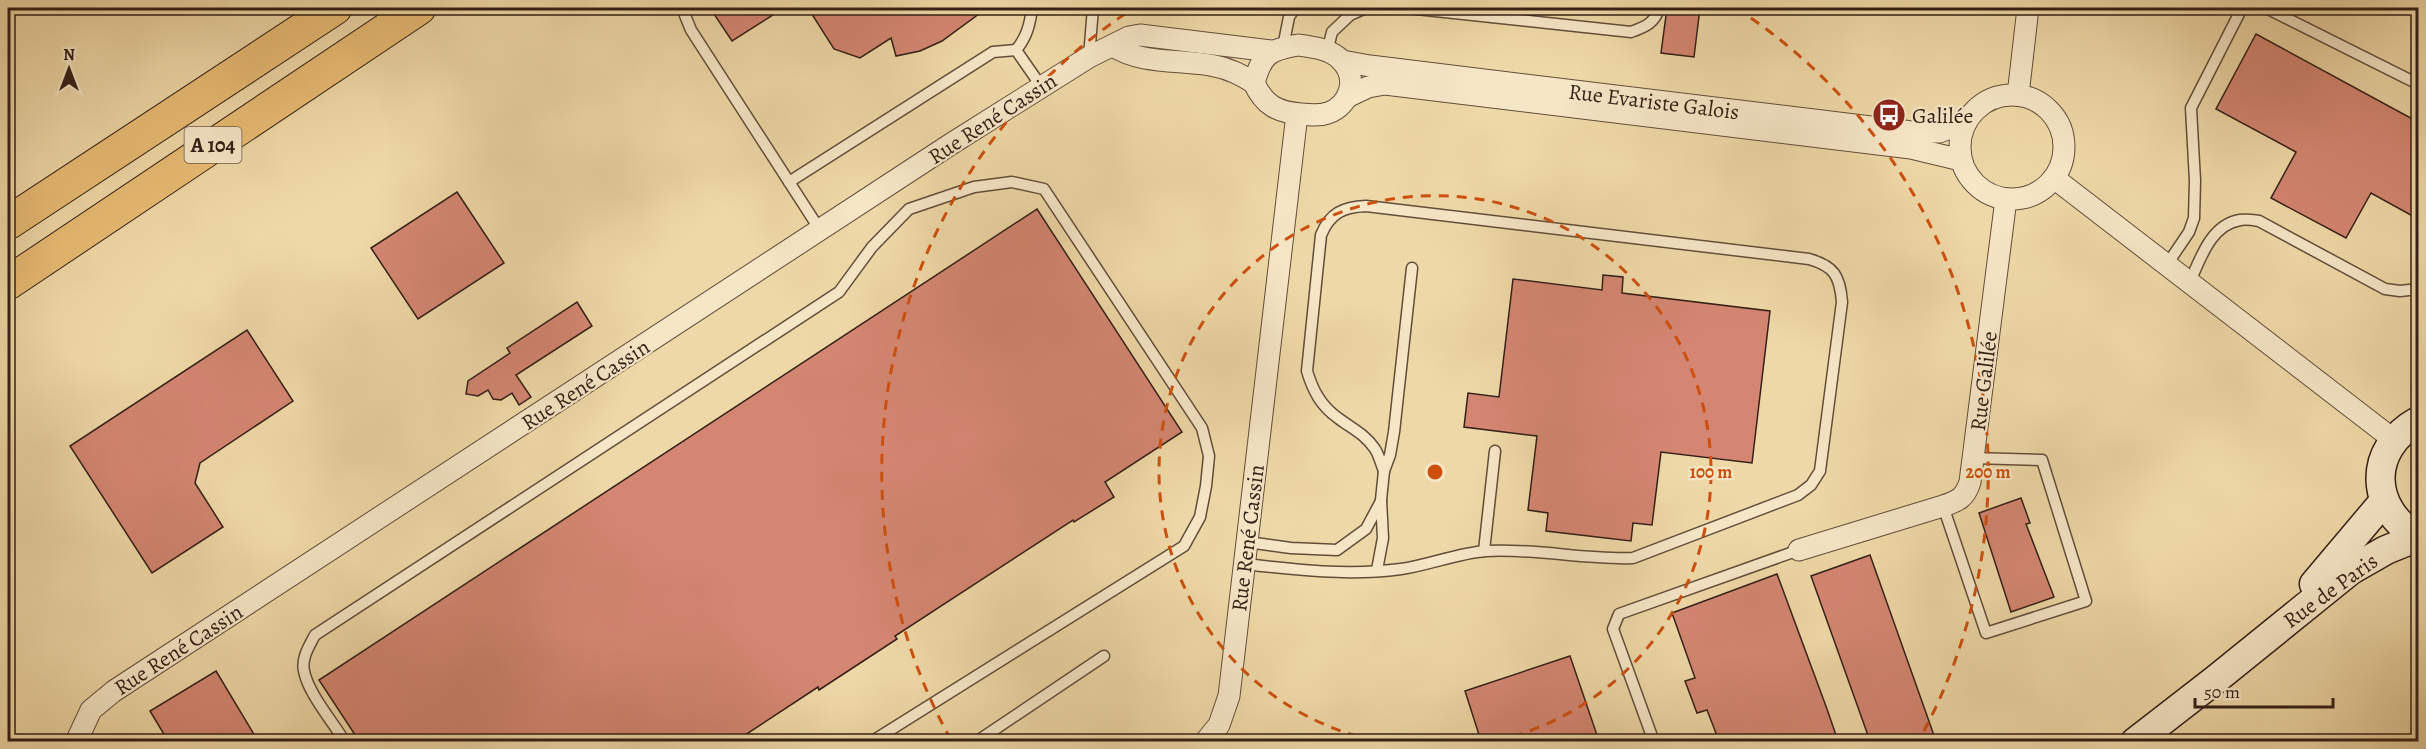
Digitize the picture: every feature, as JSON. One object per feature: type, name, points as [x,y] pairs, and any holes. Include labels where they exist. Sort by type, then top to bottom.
[{"type":"highway","name":"A 104","points":[[8,223],[335,8]]},
{"type":"highway","name":"A 104","points":[[8,283],[419,8]]},
{"type":"street","points":[[2018,95],[2028,8]]},
{"type":"street","name":"Rue Evariste Galois","points":[[1961,160],[1911,148],[1385,84],[1368,87],[1349,96],[1341,106],[1328,113],[1313,116],[1287,113],[1274,109],[1265,102],[1254,83],[1233,70],[1126,54],[1113,46],[1129,37],[1140,35],[1277,49],[1298,45],[1370,66],[1912,132],[1939,132],[1965,123]]},
{"type":"street","name":"Rue René Cassin","points":[[76,741],[91,710],[114,691],[1041,86],[1089,57],[1113,46]]},
{"type":"street","points":[[1254,83],[1262,60],[1277,49]]},
{"type":"street","points":[[1335,56],[1348,71],[1351,84],[1349,96]]},
{"type":"street","points":[[2002,95],[2018,95],[2033,99],[2046,107],[2059,126],[2064,149],[2061,165],[2054,178],[2044,188],[2032,195],[2006,199],[1991,195],[1968,175],[1961,160],[1961,135],[1965,123],[1974,110],[2002,95]]},
{"type":"street","name":"Rue René Cassin","points":[[1208,741],[1219,725],[1228,696],[1297,114]]},
{"type":"street","points":[[2054,178],[2394,440]]},
{"type":"street","name":"Rue Galilée","points":[[1799,550],[1959,501],[1964,496],[1970,482],[2006,199]]},
{"type":"street","points":[[2418,421],[2407,427],[2394,440],[2385,454],[2380,485],[2384,501],[2392,516],[2418,537]]},
{"type":"street","name":"Rue de Paris","points":[[2276,629],[2384,501]]},
{"type":"street","name":"Rue de Paris","points":[[2135,741],[2207,687],[2351,570],[2386,550],[2418,537]]},
{"type":"lane","points":[[682,8],[691,30],[820,230]]},
{"type":"lane","points":[[789,182],[993,52],[1016,50],[1030,27],[1032,8]]},
{"type":"lane","points":[[1089,57],[1093,8]]},
{"type":"lane","points":[[1277,49],[1289,17],[1295,8]]},
{"type":"lane","points":[[1335,56],[1332,32],[1350,15],[1366,8]]},
{"type":"lane","points":[[1407,8],[1631,32],[1647,26],[1657,15],[1659,8]]},
{"type":"lane","points":[[2166,266],[2189,232],[2194,218],[2195,181],[2190,108],[2242,8]]},
{"type":"lane","points":[[2266,8],[2418,84]]},
{"type":"lane","points":[[1016,50],[1041,86]]},
{"type":"lane","points":[[345,741],[311,689],[303,670],[306,652],[315,635],[839,292],[872,247],[909,209],[974,187],[1012,182],[1044,189],[1202,428],[1209,456],[1200,517],[1184,546],[871,741]]},
{"type":"lane","points":[[1245,564],[1306,570],[1400,569],[1484,551],[1529,551],[1610,559],[1633,558],[1798,495],[1811,485],[1820,471],[1823,458],[1842,302],[1841,288],[1834,273],[1824,263],[1774,255],[1350,206],[1336,212],[1326,222],[1321,235],[1307,371],[1313,392],[1326,408],[1339,419],[1356,428],[1375,449],[1384,471]]},
{"type":"lane","points":[[2189,284],[2211,238],[2224,226],[2240,220],[2259,221],[2385,289],[2400,291],[2418,288]]},
{"type":"lane","points":[[1377,570],[1383,538],[1384,471],[1390,455],[1394,432],[1412,268]]},
{"type":"lane","points":[[1484,551],[1495,451]]},
{"type":"lane","points":[[1943,506],[1986,633],[2086,601],[2042,460],[1973,458]]},
{"type":"lane","points":[[1247,542],[1292,548],[1337,549],[1366,529],[1382,500]]},
{"type":"lane","points":[[1654,741],[1613,629],[1619,614],[1799,550]]},
{"type":"lane","points":[[976,741],[1104,656]]},
{"type":"building","points":[[710,8],[784,8],[732,41]]},
{"type":"building","points":[[808,8],[987,8],[942,41],[920,51],[896,56],[891,38],[860,58],[834,49]]},
{"type":"building","points":[[1667,8],[1700,8],[1694,57],[1661,53]]},
{"type":"building","points":[[2256,34],[2418,122],[2418,219],[2371,193],[2346,238],[2271,198],[2296,152],[2216,109]]},
{"type":"building","points":[[457,192],[504,263],[418,319],[371,248]]},
{"type":"building","points":[[1037,209],[1182,432],[1105,482],[1114,497],[1074,522],[1073,520],[895,636],[897,639],[736,741],[359,741],[319,680]]},
{"type":"building","points":[[1603,275],[1623,277],[1622,293],[1770,311],[1752,463],[1661,452],[1652,525],[1633,523],[1631,541],[1546,531],[1548,513],[1528,510],[1537,436],[1464,427],[1468,393],[1499,397],[1513,279],[1602,290]]},
{"type":"building","points":[[577,302],[592,326],[516,375],[531,397],[519,405],[512,393],[501,400],[493,399],[488,390],[478,396],[466,394],[468,381],[510,353],[507,348]]},
{"type":"building","points":[[247,330],[293,401],[200,463],[195,483],[223,527],[152,573],[70,446]]},
{"type":"building","points":[[2021,498],[2030,523],[2026,524],[2054,597],[2011,612],[1979,513]]},
{"type":"building","points":[[1870,555],[1936,741],[1870,741],[1811,576]]},
{"type":"building","points":[[1777,574],[1838,741],[1719,741],[1707,710],[1697,713],[1685,681],[1695,678],[1672,613]]},
{"type":"building","points":[[1570,656],[1599,741],[1481,741],[1465,691]]},
{"type":"building","points":[[216,671],[258,741],[168,741],[150,711]]},
{"type":"place","name":"Galilée","points":[[1889,115]]}]
